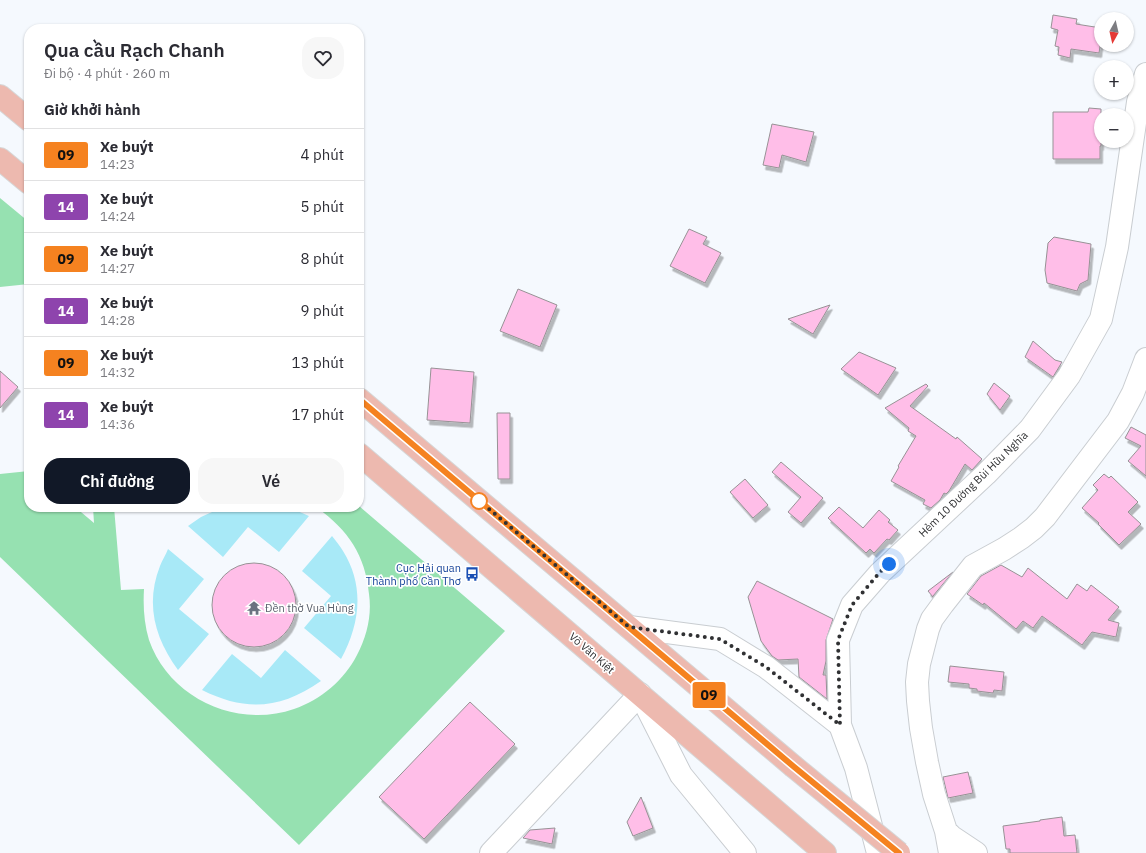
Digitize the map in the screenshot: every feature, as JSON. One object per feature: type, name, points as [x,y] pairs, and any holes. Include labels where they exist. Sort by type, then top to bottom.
[{"type":"main road","points":[[0,96],[24,116]]},
{"type":"main road","points":[[0,159],[24,179]]},
{"type":"main road","points":[[364,403],[793,766],[899,853]]},
{"type":"main road","name":"Võ Văn Kiệt","points":[[364,458],[825,853]]},
{"type":"street","name":"Hẻm 10 Đường Bùi Hữu Nghĩa","points":[[878,853],[856,768],[840,725],[838,640],[852,605],[880,572],[986,474],[1030,429],[1069,376],[1101,319],[1117,247],[1138,102],[1146,74]]},
{"type":"street","points":[[950,853],[946,831],[934,794],[927,762],[918,701],[917,682],[919,664],[928,629],[932,619],[973,566],[1021,538],[1045,517],[1118,421],[1133,393],[1146,359]]},
{"type":"street","points":[[629,627],[720,639],[766,667],[840,725]]},
{"type":"street","points":[[491,853],[640,694],[681,775],[744,853]]},
{"type":"street","points":[[946,831],[952,837],[976,853]]},
{"type":"green space","points":[[0,198],[24,218],[24,285],[0,287]]},
{"type":"green space","points":[[24,472],[24,512],[81,512],[94,523],[93,512],[114,512],[121,590],[144,589],[146,627],[149,640],[159,660],[172,678],[189,693],[208,704],[228,711],[250,715],[272,714],[304,705],[322,695],[338,681],[352,664],[361,648],[368,625],[370,610],[369,594],[364,567],[353,544],[346,534],[322,512],[364,512],[364,510],[505,631],[299,845],[0,557],[0,474]]},
{"type":"water","points":[[212,512],[300,512],[309,516],[279,552],[248,527],[223,557],[188,526],[201,517]]},
{"type":"water","points":[[332,536],[342,549],[350,564],[355,578],[357,591],[356,619],[341,659],[304,628],[331,596],[302,571]]},
{"type":"water","points":[[168,549],[204,579],[179,609],[209,634],[178,670],[163,646],[158,633],[153,607],[153,594],[156,580]]},
{"type":"water","points":[[285,650],[321,681],[292,697],[277,702],[263,704],[234,702],[202,690],[232,654],[261,678]]},
{"type":"building","points":[[1053,15],[1077,19],[1076,24],[1094,27],[1094,52],[1099,53],[1071,49],[1070,58],[1058,55],[1059,47],[1055,46],[1058,30],[1051,28]]},
{"type":"building","points":[[1089,108],[1094,108],[1094,148],[1100,148],[1100,159],[1053,159],[1053,112],[1088,112]]},
{"type":"building","points":[[772,124],[814,132],[806,162],[782,155],[779,168],[763,165]]},
{"type":"building","points":[[689,229],[707,237],[703,244],[721,253],[705,283],[670,266]]},
{"type":"building","points":[[1054,237],[1091,244],[1088,280],[1080,284],[1077,291],[1047,283],[1045,270],[1048,243]]},
{"type":"building","points":[[518,289],[557,305],[540,347],[500,331]]},
{"type":"building","points":[[830,305],[813,334],[788,319]]},
{"type":"building","points":[[1033,341],[1055,360],[1062,362],[1053,377],[1025,357]]},
{"type":"building","points":[[859,352],[896,368],[878,395],[841,369]]},
{"type":"building","points":[[431,368],[474,372],[470,423],[427,420]]},
{"type":"building","points":[[0,371],[18,387],[0,408]]},
{"type":"building","points":[[994,383],[1010,396],[1000,410],[987,394]]},
{"type":"building","points":[[926,384],[928,386],[910,406],[956,439],[957,437],[982,459],[972,470],[965,464],[949,491],[946,494],[944,493],[940,500],[931,508],[923,504],[925,500],[891,481],[916,436],[908,431],[909,428],[885,408]]},
{"type":"building","points":[[497,413],[510,413],[510,479],[498,479]]},
{"type":"building","points":[[1131,427],[1146,435],[1146,476],[1128,461],[1141,446],[1125,438]]},
{"type":"building","points":[[781,462],[823,498],[801,523],[788,512],[801,497],[772,472]]},
{"type":"building","points":[[1104,474],[1109,478],[1111,476],[1138,502],[1128,512],[1141,524],[1119,545],[1098,524],[1099,523],[1082,508],[1098,490],[1093,485]]},
{"type":"building","points":[[745,479],[768,505],[753,518],[730,492]]},
{"type":"building","points":[[839,507],[863,528],[879,510],[890,520],[888,522],[898,530],[874,553],[870,549],[866,553],[828,518]]},
{"type":"building","name":"Đền thờ Vua Hùng","points":[[254,563],[262,564],[277,570],[289,582],[295,597],[295,613],[289,628],[277,640],[262,646],[254,647],[246,646],[231,640],[219,628],[213,613],[212,605],[213,597],[219,582],[231,570],[246,564]]},
{"type":"building","points":[[1001,565],[1022,577],[1028,568],[1067,599],[1077,584],[1087,591],[1091,585],[1119,607],[1108,620],[1119,623],[1116,637],[1092,632],[1082,645],[1042,616],[1033,628],[1023,621],[1016,629],[984,603],[983,605],[967,594],[981,576]]},
{"type":"building","points":[[953,572],[933,596],[933,597],[928,591]]},
{"type":"building","points":[[757,581],[833,619],[826,640],[826,661],[823,675],[826,675],[827,699],[799,677],[798,659],[778,660],[772,656],[761,641],[748,597]]},
{"type":"building","points":[[950,666],[1004,672],[1002,691],[994,690],[993,693],[977,691],[977,689],[969,688],[969,684],[948,682]]},
{"type":"building","points":[[470,702],[515,744],[424,839],[379,797]]},
{"type":"building","points":[[968,772],[973,793],[948,798],[943,777]]},
{"type":"building","points":[[641,797],[653,828],[633,836],[627,822]]},
{"type":"building","points":[[1062,817],[1064,836],[1075,835],[1077,853],[1010,853],[1010,849],[1006,849],[1003,826]]},
{"type":"building","points":[[555,828],[552,844],[523,838],[530,830]]},
{"type":"bus line","name":"09","points":[[364,403],[793,766],[899,853]]},
{"type":"place","name":"Cục Hải quan Thành phố Cần Thơ","points":[[472,574]]},
{"type":"place","name":"Đền thờ Vua Hùng","points":[[254,608]]},
{"type":"route","points":[[479,501],[476,498],[629,627],[720,639],[766,667],[840,725],[838,640],[852,605],[880,572],[889,564]]}]
